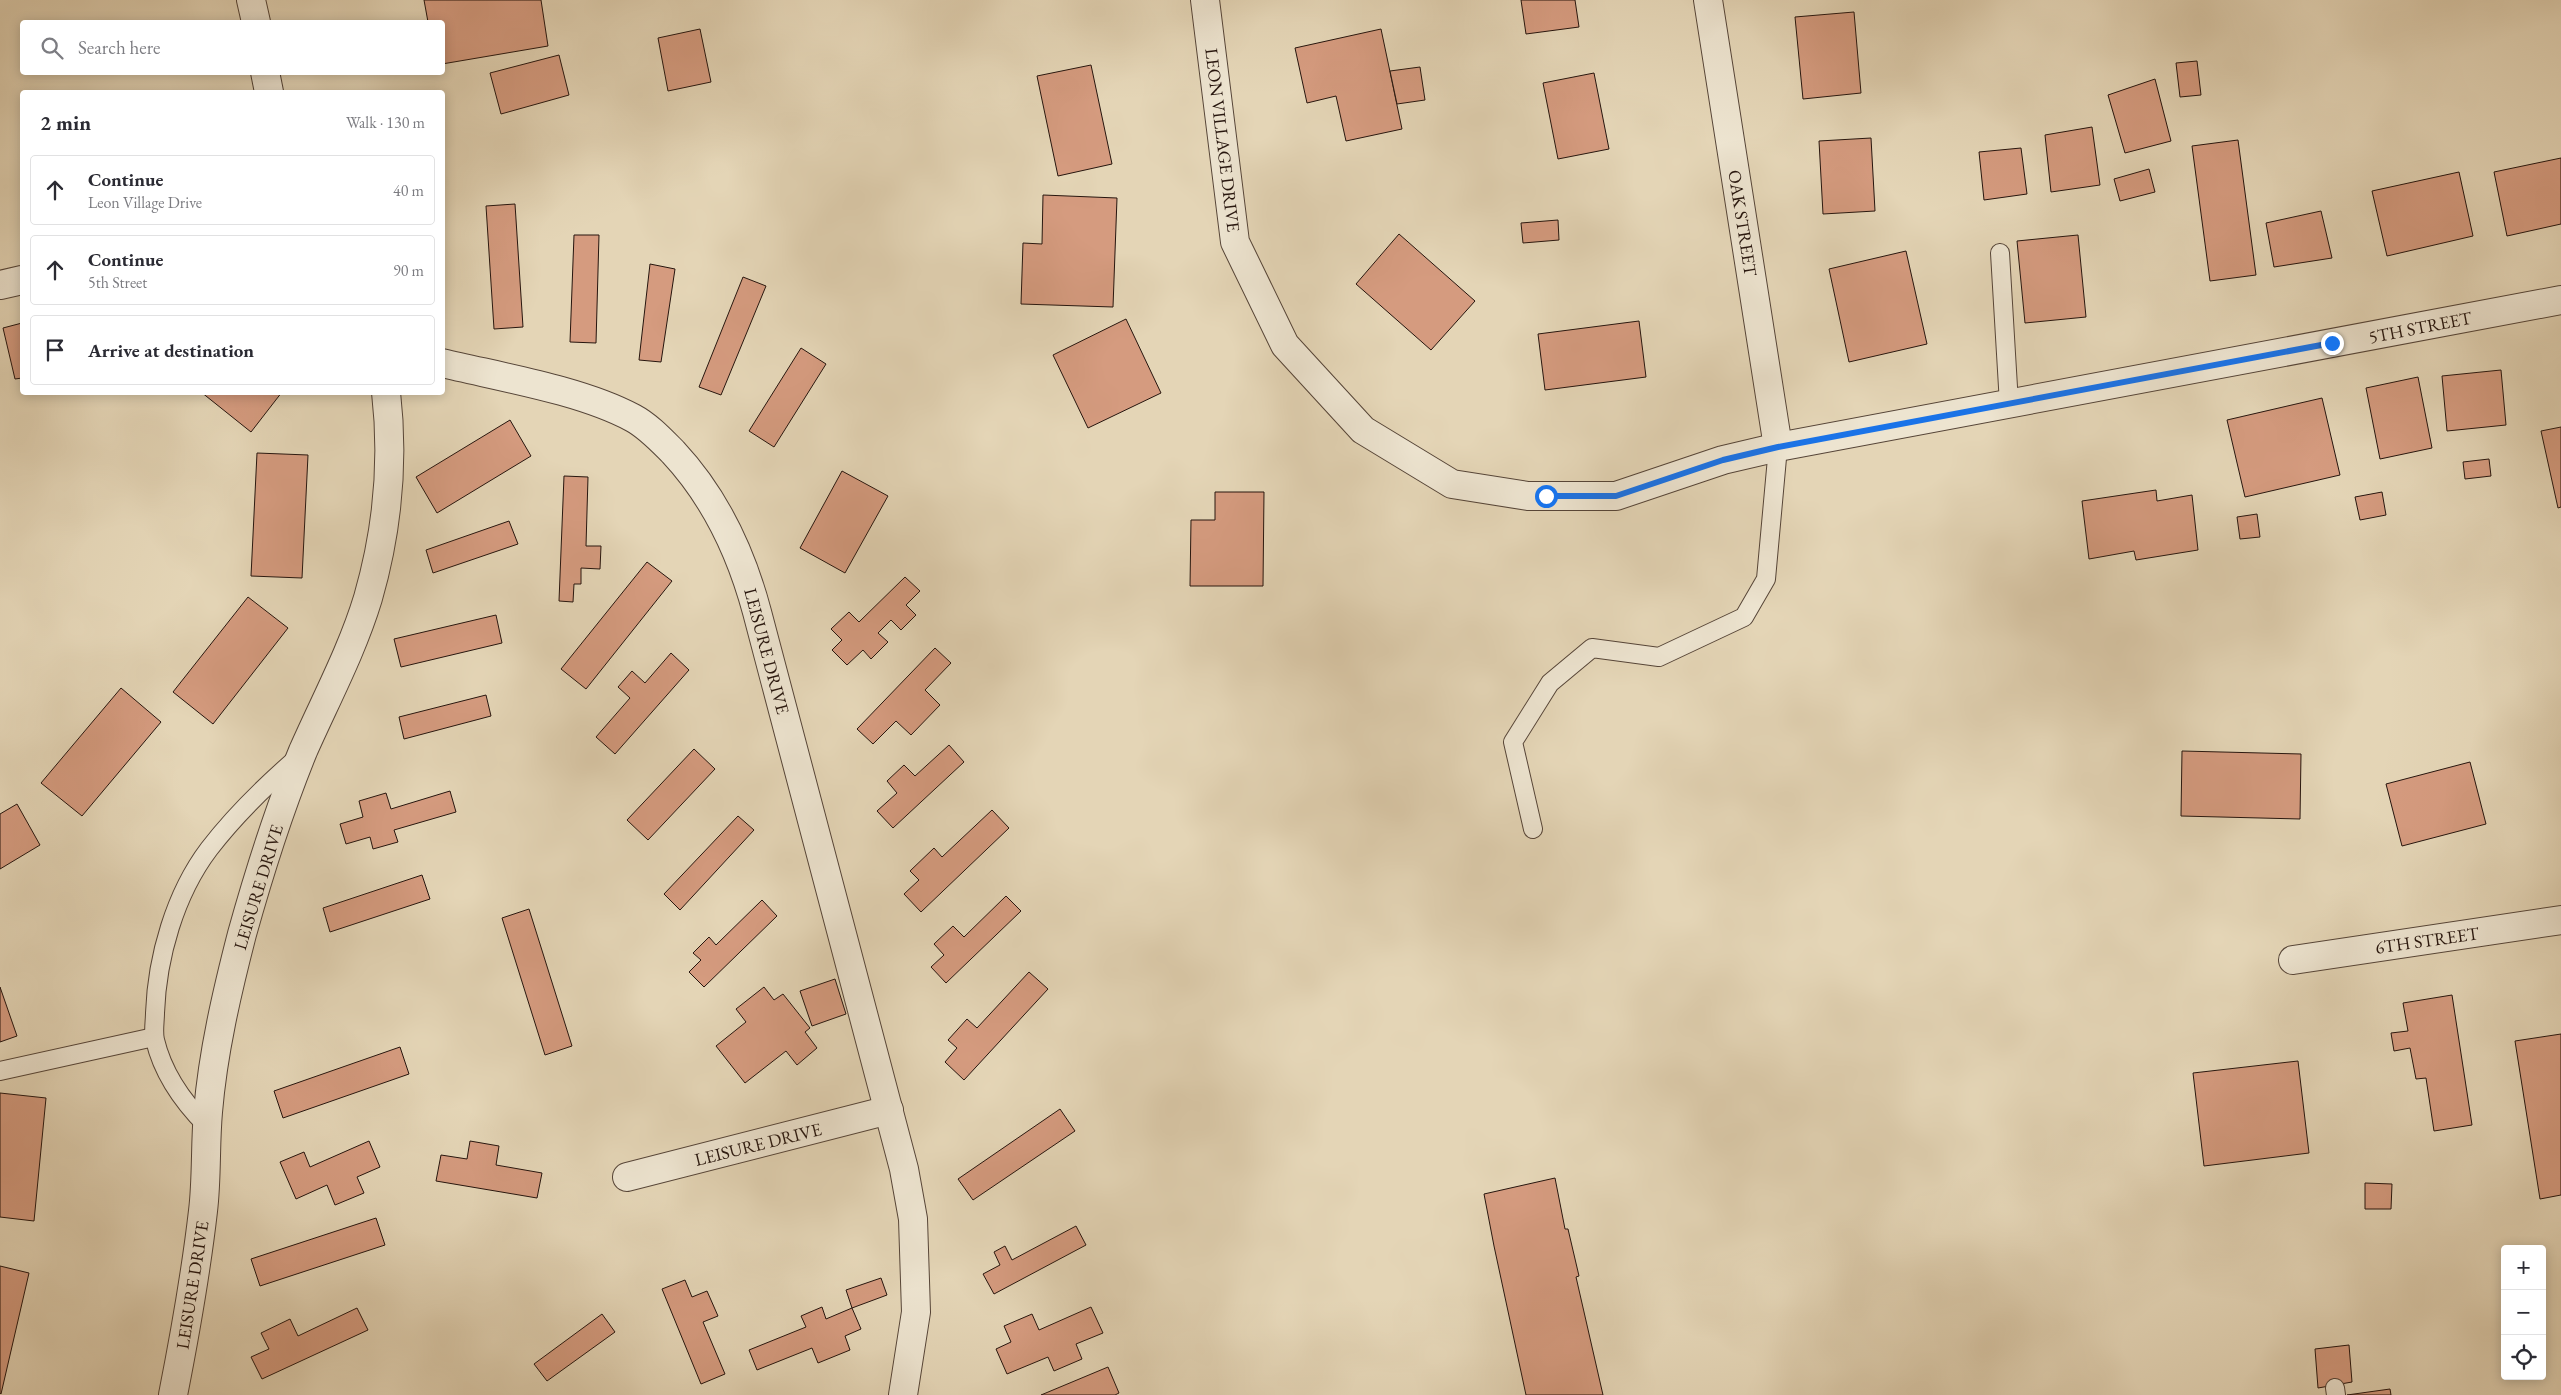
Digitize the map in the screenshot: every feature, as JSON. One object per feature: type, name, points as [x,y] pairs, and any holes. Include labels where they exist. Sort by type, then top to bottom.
[{"type":"street","points":[[251,0],[256,20]]},
{"type":"street","name":"LEON VILLAGE DRIVE","points":[[1205,0],[1235,242],[1285,345],[1363,430],[1452,484],[1528,496],[1616,496],[1723,460],[1778,447]]},
{"type":"street","name":"OAK STREET","points":[[1708,0],[1778,447]]},
{"type":"street","points":[[266,75],[269,90]]},
{"type":"street","points":[[0,285],[20,280]]},
{"type":"street","name":"5TH STREET","points":[[1778,447],[2561,300]]},
{"type":"street","name":"LEISURE DRIVE","points":[[445,365],[565,393],[604,404],[634,418],[659,437],[677,456],[698,481],[717,509],[748,579],[906,1177],[913,1219],[916,1312],[903,1395]]},
{"type":"street","name":"LEISURE DRIVE","points":[[173,1395],[185,1334],[204,1208],[207,1126],[223,1015],[243,932],[302,754],[351,643],[368,598],[387,503],[390,423],[386,395]]},
{"type":"street","name":"6TH STREET","points":[[2293,960],[2561,920]]},
{"type":"street","name":"LEISURE DRIVE","points":[[626,1178],[889,1110]]},
{"type":"lane","points":[[2000,253],[2009,404]]},
{"type":"lane","points":[[1533,828],[1513,742],[1550,682],[1592,648],[1659,657],[1744,617],[1766,579],[1778,447]]},
{"type":"lane","points":[[207,1126],[178,1093],[154,1038],[161,966],[170,930],[185,888],[208,850],[238,814],[265,786],[302,754]]},
{"type":"lane","points":[[0,1071],[154,1038]]},
{"type":"building","points":[[424,0],[541,0],[548,46],[445,63],[445,20],[428,20]]},
{"type":"building","points":[[1521,0],[1575,0],[1579,27],[1526,34]]},
{"type":"building","points":[[1854,12],[1861,93],[1803,99],[1795,17]]},
{"type":"building","points":[[700,29],[711,82],[668,91],[658,38]]},
{"type":"building","points":[[1381,29],[1402,129],[1346,141],[1336,96],[1307,103],[1295,48]]},
{"type":"building","points":[[559,55],[569,95],[501,114],[490,73]]},
{"type":"building","points":[[2197,61],[2201,95],[2180,97],[2176,63]]},
{"type":"building","points":[[1091,65],[1112,164],[1058,176],[1037,76]]},
{"type":"building","points":[[1420,67],[1425,100],[1397,104],[1390,71]]},
{"type":"building","points":[[1594,73],[1609,149],[1558,159],[1543,83]]},
{"type":"building","points":[[2155,79],[2171,141],[2125,153],[2108,95]]},
{"type":"building","points":[[2092,127],[2100,185],[2051,192],[2045,135]]},
{"type":"building","points":[[1871,138],[1875,211],[1823,214],[1819,141]]},
{"type":"building","points":[[2238,140],[2256,275],[2210,281],[2192,146]]},
{"type":"building","points":[[2021,148],[2027,194],[1984,200],[1979,152]]},
{"type":"building","points":[[2561,158],[2561,224],[2507,236],[2494,172]]},
{"type":"building","points":[[2149,169],[2155,192],[2120,201],[2114,179]]},
{"type":"building","points":[[2459,172],[2473,236],[2387,256],[2372,191]]},
{"type":"building","points":[[1043,195],[1117,198],[1113,307],[1021,304],[1023,243],[1042,244]]},
{"type":"building","points":[[515,204],[523,327],[494,329],[486,206]]},
{"type":"building","points":[[2321,211],[2332,258],[2274,267],[2266,223]]},
{"type":"building","points":[[1558,220],[1559,240],[1523,243],[1521,223]]},
{"type":"building","points":[[1399,234],[1475,301],[1431,350],[1356,284]]},
{"type":"building","points":[[574,235],[599,235],[596,343],[570,342]]},
{"type":"building","points":[[2078,235],[2086,317],[2025,323],[2017,241]]},
{"type":"building","points":[[1906,251],[1927,344],[1849,362],[1829,269]]},
{"type":"building","points":[[650,264],[675,269],[661,362],[639,360]]},
{"type":"building","points":[[743,277],[766,286],[721,395],[699,387]]},
{"type":"building","points":[[1126,319],[1161,393],[1088,428],[1053,355]]},
{"type":"building","points":[[1639,321],[1646,377],[1545,390],[1538,334]]},
{"type":"building","points":[[20,324],[20,378],[15,379],[3,328]]},
{"type":"building","points":[[801,348],[826,364],[774,447],[749,431]]},
{"type":"building","points":[[2501,370],[2506,425],[2447,431],[2442,376]]},
{"type":"building","points":[[2418,377],[2432,448],[2380,459],[2366,388]]},
{"type":"building","points":[[205,395],[280,395],[251,432]]},
{"type":"building","points":[[2322,398],[2340,475],[2245,497],[2227,420]]},
{"type":"building","points":[[510,420],[531,456],[437,513],[416,477]]},
{"type":"building","points":[[2561,427],[2561,507],[2558,508],[2541,431]]},
{"type":"building","points":[[257,453],[308,455],[302,578],[251,576]]},
{"type":"building","points":[[2489,459],[2491,476],[2465,479],[2463,462]]},
{"type":"building","points":[[842,471],[888,496],[845,573],[800,548]]},
{"type":"building","points":[[564,476],[588,477],[586,546],[601,546],[600,569],[581,568],[581,584],[574,584],[573,602],[559,601]]},
{"type":"building","points":[[2156,490],[2157,501],[2192,495],[2198,550],[2136,560],[2134,551],[2089,559],[2082,501]]},
{"type":"building","points":[[1215,492],[1264,492],[1263,586],[1190,586],[1191,520],[1215,520]]},
{"type":"building","points":[[2382,492],[2386,515],[2360,520],[2355,497]]},
{"type":"building","points":[[2257,514],[2260,537],[2240,539],[2237,517]]},
{"type":"building","points":[[509,521],[518,544],[433,573],[426,550]]},
{"type":"building","points":[[647,562],[672,581],[586,689],[561,669]]},
{"type":"building","points":[[905,577],[920,591],[906,605],[916,615],[901,630],[891,620],[878,633],[888,642],[871,659],[863,650],[847,665],[832,650],[842,640],[831,629],[849,612],[859,622]]},
{"type":"building","points":[[248,597],[288,628],[213,724],[173,692]]},
{"type":"building","points":[[496,615],[502,643],[401,667],[394,639]]},
{"type":"building","points":[[935,648],[951,663],[925,690],[940,705],[911,735],[896,721],[873,744],[857,729]]},
{"type":"building","points":[[671,653],[689,670],[615,754],[596,737],[630,698],[618,687],[632,671],[645,683]]},
{"type":"building","points":[[121,688],[161,722],[82,816],[41,783]]},
{"type":"building","points":[[486,695],[491,716],[404,739],[399,717]]},
{"type":"building","points":[[949,745],[964,762],[893,828],[877,811],[897,793],[887,781],[904,765],[915,776]]},
{"type":"building","points":[[694,749],[715,769],[648,840],[627,820]]},
{"type":"building","points":[[2182,751],[2301,754],[2300,819],[2181,816]]},
{"type":"building","points":[[2470,762],[2486,824],[2402,846],[2386,784]]},
{"type":"building","points":[[450,791],[456,812],[394,830],[398,842],[373,849],[370,837],[346,844],[340,824],[363,817],[359,801],[386,793],[391,809]]},
{"type":"building","points":[[17,804],[40,845],[0,869],[0,814]]},
{"type":"building","points":[[992,810],[1009,828],[921,912],[904,894],[919,880],[910,871],[934,848],[942,857]]},
{"type":"building","points":[[738,816],[754,830],[680,910],[664,894]]},
{"type":"building","points":[[422,875],[430,899],[330,932],[323,908]]},
{"type":"building","points":[[1006,896],[1021,911],[946,983],[931,967],[944,955],[934,944],[953,926],[964,937]]},
{"type":"building","points":[[762,900],[777,916],[704,987],[689,972],[701,960],[693,953],[709,937],[716,945]]},
{"type":"building","points":[[529,909],[572,1046],[545,1055],[502,918]]},
{"type":"building","points":[[1029,972],[1048,989],[964,1080],[945,1062],[957,1048],[948,1040],[967,1019],[977,1028]]},
{"type":"building","points":[[835,979],[846,1014],[812,1026],[800,991]]},
{"type":"building","points":[[0,987],[17,1036],[0,1042]]},
{"type":"building","points":[[764,987],[774,1000],[783,994],[810,1028],[805,1032],[817,1048],[797,1065],[786,1051],[745,1083],[716,1046],[746,1022],[736,1009]]},
{"type":"building","points":[[2452,995],[2472,1125],[2434,1131],[2426,1078],[2416,1079],[2410,1048],[2394,1051],[2391,1033],[2408,1031],[2403,1003]]},
{"type":"building","points":[[2561,1034],[2561,1195],[2540,1199],[2515,1041]]},
{"type":"building","points":[[400,1047],[409,1074],[283,1118],[274,1091]]},
{"type":"building","points":[[2298,1061],[2309,1153],[2204,1166],[2193,1073]]},
{"type":"building","points":[[0,1093],[46,1098],[34,1221],[0,1217]]},
{"type":"building","points":[[1060,1109],[1075,1131],[973,1200],[958,1179]]},
{"type":"building","points":[[369,1141],[380,1167],[357,1177],[364,1193],[335,1205],[327,1185],[296,1199],[280,1162],[304,1152],[310,1167]]},
{"type":"building","points":[[470,1141],[499,1146],[496,1165],[542,1173],[537,1198],[436,1181],[441,1155],[467,1159]]},
{"type":"building","points":[[1555,1178],[1565,1229],[1568,1229],[1579,1276],[1576,1277],[1603,1395],[1526,1395],[1484,1194]]},
{"type":"building","points":[[2365,1183],[2392,1184],[2391,1209],[2365,1209]]},
{"type":"building","points":[[376,1218],[385,1245],[260,1286],[251,1259]]},
{"type":"building","points":[[1076,1226],[1086,1245],[994,1294],[983,1274],[1000,1265],[994,1252],[1005,1246],[1012,1260]]},
{"type":"building","points":[[0,1266],[29,1273],[1,1394],[0,1393]]},
{"type":"building","points":[[881,1278],[887,1295],[852,1308],[846,1290]]},
{"type":"building","points":[[685,1280],[692,1297],[707,1291],[718,1316],[703,1322],[725,1374],[701,1384],[662,1289]]},
{"type":"building","points":[[822,1307],[826,1319],[852,1308],[861,1329],[845,1336],[850,1350],[818,1363],[812,1348],[757,1370],[749,1350],[806,1327],[801,1316]]},
{"type":"building","points":[[1091,1307],[1103,1333],[1076,1344],[1082,1359],[1054,1371],[1048,1357],[1007,1374],[996,1349],[1011,1342],[1004,1326],[1032,1314],[1039,1330]]},
{"type":"building","points":[[357,1308],[368,1330],[262,1379],[251,1357],[269,1349],[261,1333],[290,1319],[298,1336]]},
{"type":"building","points":[[602,1314],[615,1332],[547,1381],[534,1364]]},
{"type":"building","points":[[2349,1345],[2352,1382],[2318,1388],[2315,1349]]},
{"type":"building","points":[[1108,1367],[1119,1393],[1115,1395],[1041,1395]]},
{"type":"building","points":[[2390,1389],[2391,1395],[2347,1395]]},
{"type":"route","points":[[1546,496],[1616,496],[1723,460],[1778,447],[2332,343]]}]
